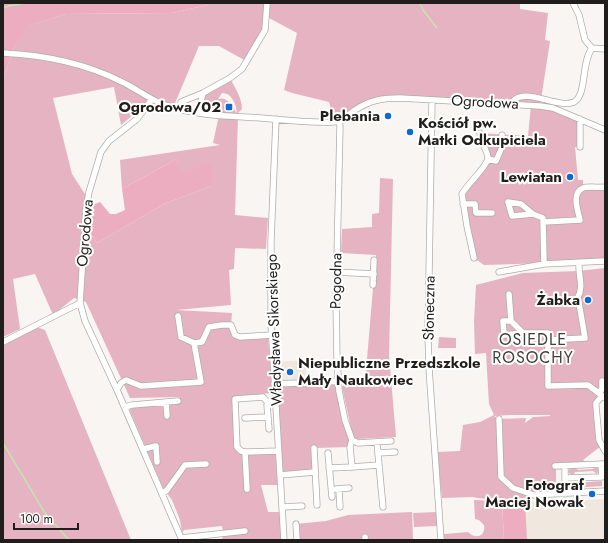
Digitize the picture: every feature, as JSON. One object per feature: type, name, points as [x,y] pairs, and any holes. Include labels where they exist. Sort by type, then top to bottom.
[{"type":"street","points":[[181,102],[230,78],[242,69],[264,30],[267,3]]},
{"type":"street","points":[[573,3],[579,15],[585,40],[592,48],[605,49]]},
{"type":"street","points":[[514,104],[514,100],[520,97],[540,98],[563,104],[575,102],[582,90],[585,64],[588,54],[592,48]]},
{"type":"street","points":[[3,54],[42,58],[88,68],[120,81],[152,99],[173,108],[198,113],[336,122]]},
{"type":"street","points":[[198,113],[203,92]]},
{"type":"street","name":"Ogrodowa","points":[[336,122],[365,104],[380,98],[514,104],[553,108],[580,118],[605,130]]},
{"type":"street","name":"Ogrodowa","points":[[80,303],[86,209],[89,192],[98,162],[109,141],[137,119],[152,99]]},
{"type":"street","name":"Słoneczna","points":[[432,100],[428,334],[441,540]]},
{"type":"street","points":[[580,118],[580,147]]},
{"type":"street","name":"Władysława Sikorskiego","points":[[276,119],[271,241],[272,335],[284,540]]},
{"type":"street","name":"Pogodna","points":[[336,122],[340,126],[336,272],[338,381],[344,414],[352,440]]},
{"type":"street","points":[[474,258],[462,194],[472,179],[487,164],[488,155],[480,139],[480,133]]},
{"type":"street","points":[[488,158],[496,160],[502,147],[502,135]]},
{"type":"street","points":[[543,222],[580,220],[576,200],[578,192],[583,188],[605,188]]},
{"type":"street","points":[[463,204],[474,204],[476,213],[492,213]]},
{"type":"street","points":[[533,214],[543,218],[544,264]]},
{"type":"street","points":[[373,285],[374,260]]},
{"type":"street","points":[[500,272],[544,264],[605,261]]},
{"type":"street","points":[[548,340],[585,338],[578,297],[580,292],[578,271],[579,263]]},
{"type":"street","points":[[336,272],[374,274]]},
{"type":"street","points":[[509,294],[510,321]]},
{"type":"street","points":[[3,342],[80,303],[85,321],[125,407],[182,539],[215,537],[245,531]]},
{"type":"street","points":[[178,316],[181,337],[194,343],[202,342],[209,327],[222,325],[231,325],[235,335],[240,337],[272,335]]},
{"type":"street","points":[[523,333],[510,321],[503,321],[504,335],[548,333],[548,386],[588,385],[602,396]]},
{"type":"street","points":[[117,390],[121,383],[126,380],[141,386],[201,382],[194,343]]},
{"type":"street","points":[[274,384],[350,381]]},
{"type":"street","points":[[602,382],[602,396],[596,403],[596,406],[599,440],[605,451]]},
{"type":"street","points":[[268,403],[263,397],[235,399],[237,447],[241,451],[245,452],[278,451]]},
{"type":"street","points":[[125,407],[178,401]]},
{"type":"street","points":[[268,403],[276,401]]},
{"type":"street","points":[[166,402],[168,416]]},
{"type":"street","points":[[268,403],[266,405],[269,429]]},
{"type":"street","points":[[245,418],[267,417]]},
{"type":"street","points":[[499,419],[501,477],[513,488],[534,496],[605,491]]},
{"type":"street","points":[[352,466],[350,447],[352,440],[358,443],[391,441]]},
{"type":"street","points":[[377,442],[383,507]]},
{"type":"street","points":[[143,449],[156,446],[157,462]]},
{"type":"street","points":[[314,448],[314,472],[317,505]]},
{"type":"street","points":[[245,452],[247,489]]},
{"type":"street","points":[[378,453],[396,452]]},
{"type":"street","points":[[328,453],[332,497]]},
{"type":"street","points":[[162,494],[167,490],[185,465],[206,464]]},
{"type":"street","points":[[555,466],[603,464],[602,477],[565,478]]},
{"type":"street","points":[[329,468],[379,465]]},
{"type":"street","points":[[565,466],[566,494]]},
{"type":"street","points":[[280,475],[314,472]]},
{"type":"street","points":[[331,489],[349,488]]},
{"type":"street","points":[[339,489],[340,507]]},
{"type":"street","points":[[282,507],[302,506]]},
{"type":"street","points":[[296,524],[297,540]]},
{"type":"shaded area","points":[[3,3],[209,3],[207,5],[172,13],[66,14],[27,26],[14,48],[3,79]]},
{"type":"shaded area","points":[[209,3],[520,3],[520,9],[548,13],[545,40],[550,41],[540,106],[580,119],[580,147],[575,147],[578,180],[583,180],[583,188],[604,188],[605,261],[484,265],[474,258],[462,198],[488,158],[480,133],[528,136],[531,105],[384,98],[334,122],[329,102],[284,90],[297,33],[267,17],[265,30],[246,61],[219,46],[199,46],[173,108],[152,99],[121,125],[114,87],[53,98],[72,174],[92,205],[91,234],[97,243],[164,204],[211,186],[179,175],[177,159],[122,189],[120,160],[220,145],[213,143],[219,115],[198,113],[203,93],[230,78],[236,89],[240,97],[242,109],[237,114],[218,112],[220,115],[238,117],[235,215],[268,218],[266,249],[235,248],[234,269],[229,270],[231,305],[176,310],[232,313],[231,325],[235,335],[268,335],[272,393],[238,396],[237,447],[241,451],[275,451],[278,485],[261,485],[268,512],[280,512],[281,540],[222,540],[222,526],[184,530],[182,533],[180,520],[172,500],[163,488],[128,406],[178,401],[180,397],[130,398],[86,302],[74,298],[53,315],[35,274],[13,279],[20,329],[3,337],[3,79],[14,48],[26,26],[66,14],[172,13],[207,5]],"holes":[[[222,93],[225,93],[233,100],[237,113],[227,100],[221,98],[218,99]]]},
{"type":"shaded area","points":[[177,159],[180,174],[212,162],[211,186],[164,204],[97,243],[91,234],[92,205],[100,202],[110,214],[116,214],[125,210],[122,189]]},
{"type":"shaded area","points":[[380,178],[393,179],[389,356],[396,437],[357,439],[353,437],[342,387],[344,384],[365,383],[373,288],[376,287],[376,255],[341,253],[342,229],[372,227],[372,214],[379,213]]},
{"type":"shaded area","points":[[605,268],[605,398],[598,400],[601,446],[583,460],[588,465],[578,462],[556,463],[556,494],[534,496],[535,498],[505,500],[473,497],[442,498],[437,452],[460,451],[463,425],[480,422],[494,415],[489,404],[486,353],[475,354],[474,321],[476,285],[523,273],[578,271]],"holes":[[[550,415],[533,417],[525,423],[526,418],[499,419],[494,416]]]},
{"type":"shaded area","points":[[34,326],[45,330],[131,540],[3,540],[3,342]]},
{"type":"shaded area","points":[[439,337],[456,338],[456,348],[438,348]]},
{"type":"shaded area","name":"Niepubliczne Przedszkole Mały Naukowiec","points":[[305,360],[307,383],[274,384],[273,362]]},
{"type":"shaded area","points":[[338,381],[350,436],[350,447],[314,448],[315,472],[280,475],[274,384]]},
{"type":"shaded area","points":[[597,466],[599,470],[597,474],[593,471],[575,472],[572,475],[568,472],[570,468],[575,467],[578,470],[593,469]]},
{"type":"shaded area","points":[[571,480],[573,483],[602,481],[602,486],[573,488],[571,490],[568,488],[569,481]]},
{"type":"shaded area","points":[[605,499],[605,540],[524,540],[522,503]]},
{"type":"shaded area","points":[[474,500],[502,501],[504,540],[444,540],[443,533],[468,532],[474,536],[480,536],[482,534],[484,525],[479,520],[475,519]]},
{"type":"shaded area","points":[[502,501],[525,501],[527,540],[504,540]]},
{"type":"shaded area","points":[[412,512],[413,540],[297,540],[296,524],[326,521],[348,515]]},
{"type":"shaded area","points":[[437,512],[437,526],[414,527],[413,513]]},
{"type":"waterway","points":[[3,8],[26,3]]},
{"type":"waterway","points":[[420,3],[423,10],[437,28]]},
{"type":"waterway","points":[[3,443],[45,513],[69,540]]},
{"type":"place","name":"Ogrodowa/02","points":[[229,107]]},
{"type":"place","name":"Plebania","points":[[388,116]]},
{"type":"place","name":"Kościół pw. Matki Odkupiciela","points":[[410,132]]},
{"type":"place","name":"Lewiatan","points":[[570,177]]},
{"type":"place","name":"Żabka","points":[[588,300]]},
{"type":"place","name":"Niepubliczne Przedszkole Mały Naukowiec","points":[[290,372]]},
{"type":"place","name":"Fotograf Maciej Nowak","points":[[592,494]]},
{"type":"district","name":"OSIEDLE ROSOCHY","points":[[533,348]]}]
